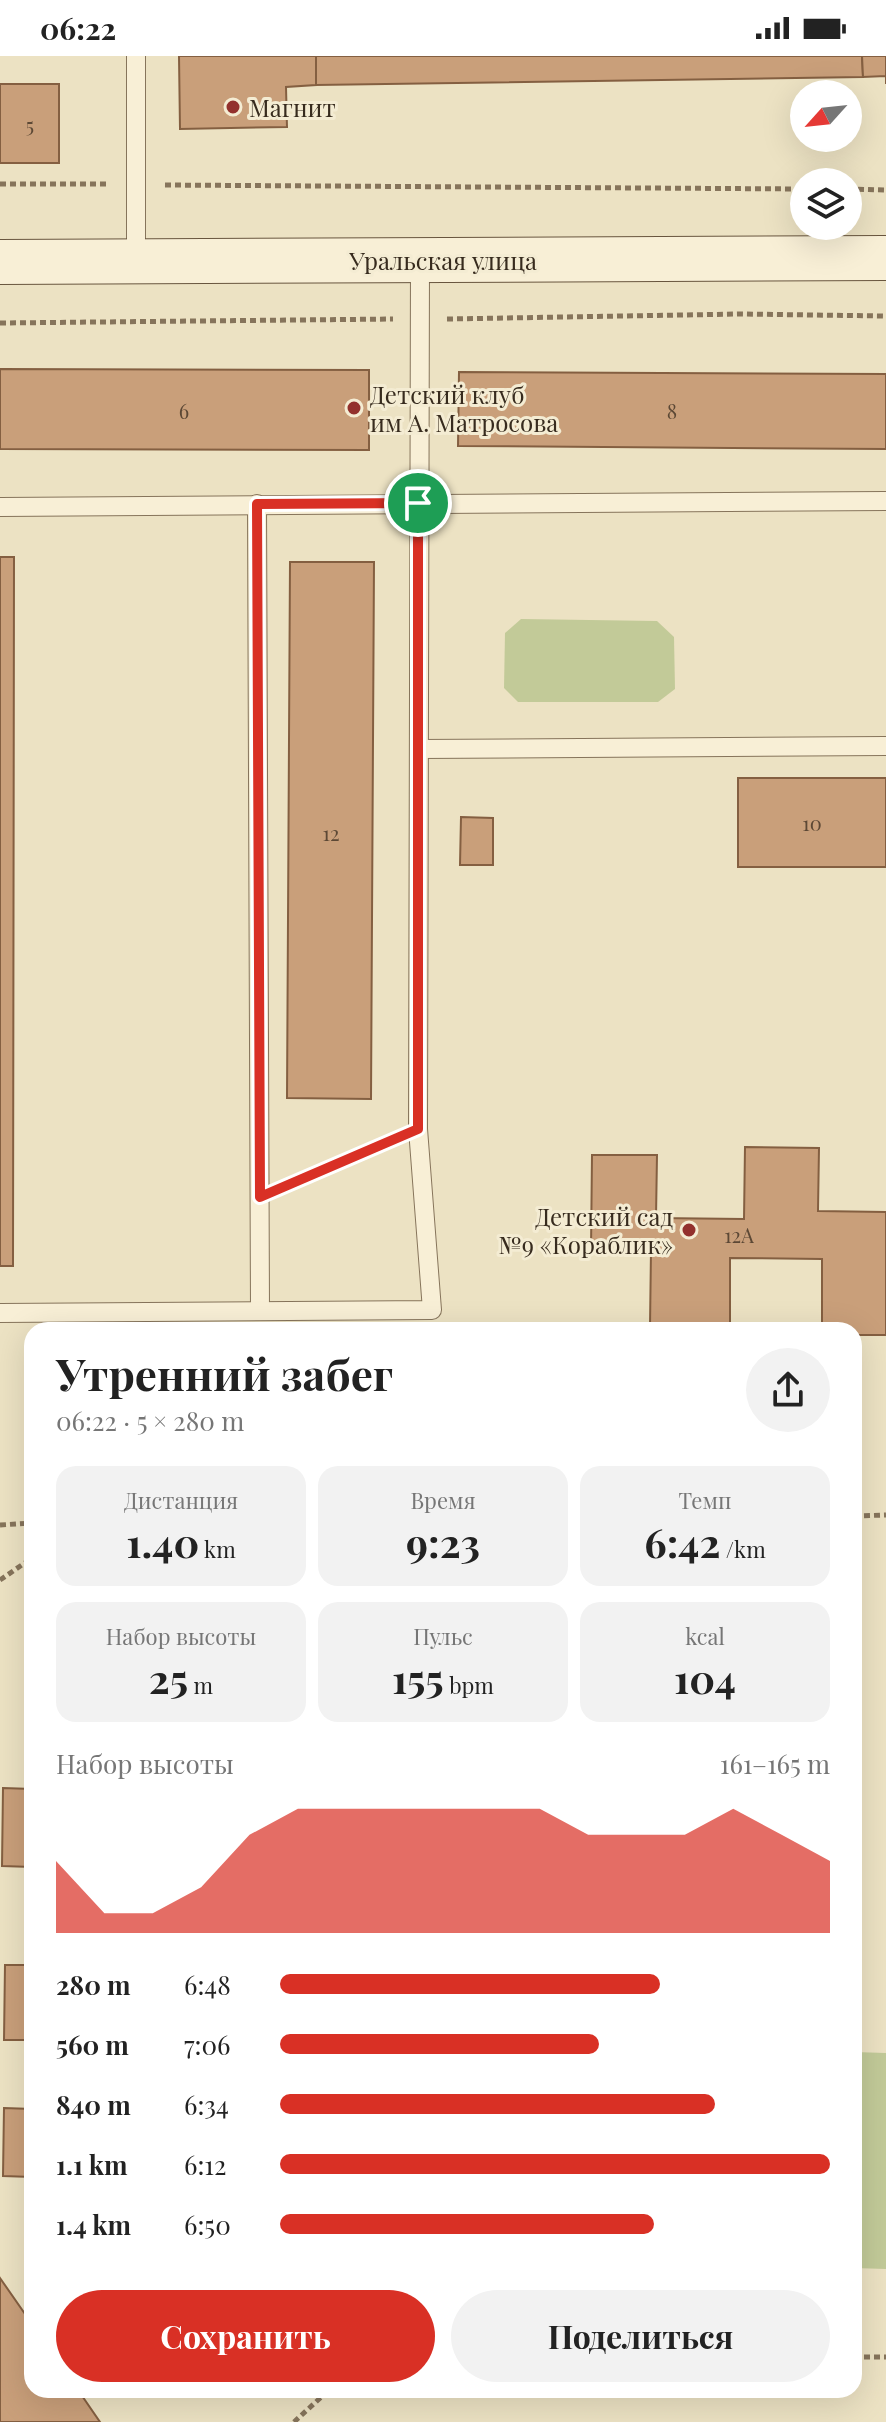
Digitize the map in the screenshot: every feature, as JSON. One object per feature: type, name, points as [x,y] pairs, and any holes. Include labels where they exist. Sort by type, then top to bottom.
[{"type":"street","name":"Уральская улица","points":[[0,262],[886,258]]},
{"type":"lane","points":[[136,56],[136,261]]},
{"type":"lane","points":[[0,1313],[432,1310],[418,1129],[420,260]]},
{"type":"lane","points":[[0,507],[886,501]]},
{"type":"lane","points":[[257,504],[260,1311]]},
{"type":"lane","points":[[419,749],[886,746]]},
{"type":"path","points":[[0,184],[790,189]]},
{"type":"path","points":[[862,189],[886,190]]},
{"type":"path","points":[[260,1197],[418,1129]]},
{"type":"path","points":[[862,1516],[886,1515]]},
{"type":"path","points":[[0,1525],[24,1524]]},
{"type":"path","points":[[0,1580],[24,1564]]},
{"type":"path","points":[[862,2357],[886,2357]]},
{"type":"path","points":[[294,2422],[320,2398]]},
{"type":"green space","points":[[521,619],[657,621],[674,637],[675,689],[658,702],[518,702],[504,688],[505,633]]},
{"type":"green space","points":[[862,2052],[886,2053],[886,2269],[862,2268]]},
{"type":"building","name":"Магнит","points":[[179,56],[316,56],[316,85],[286,87],[287,127],[180,129]]},
{"type":"building","points":[[316,56],[862,56],[863,77],[316,85]]},
{"type":"building","points":[[862,56],[886,56],[886,76],[863,77]]},
{"type":"building","points":[[0,84],[59,84],[59,163],[0,163]]},
{"type":"building","points":[[0,369],[369,370],[369,450],[0,449]]},
{"type":"building","points":[[459,372],[886,374],[886,449],[458,446]]},
{"type":"building","points":[[0,557],[14,557],[13,1266],[0,1266]]},
{"type":"building","points":[[290,562],[374,562],[371,1099],[287,1098]]},
{"type":"building","points":[[738,778],[886,778],[886,867],[738,867]]},
{"type":"building","points":[[461,817],[493,818],[493,865],[460,865]]},
{"type":"building","points":[[745,1147],[819,1148],[818,1211],[886,1212],[886,1335],[862,1335],[862,1322],[822,1322],[822,1259],[730,1258],[730,1322],[650,1322],[651,1250],[591,1250],[592,1155],[657,1155],[656,1218],[744,1219]]},
{"type":"building","points":[[3,1788],[24,1789],[24,1867],[2,1866]]},
{"type":"building","points":[[5,1965],[24,1965],[24,2040],[4,2040]]},
{"type":"building","points":[[4,2108],[24,2109],[24,2177],[3,2176]]},
{"type":"building","points":[[0,2278],[24,2312],[24,2398],[84,2398],[100,2422],[0,2422]]},
{"type":"place","name":"Магнит","points":[[233,107]]},
{"type":"place","name":"Детский клуб им А. Матросова","points":[[354,408]]},
{"type":"place","name":"Детский сад №9 «Кораблик»","points":[[689,1230]]},
{"type":"route","points":[[418,503],[418,1129],[260,1197],[257,504],[418,503]]}]
